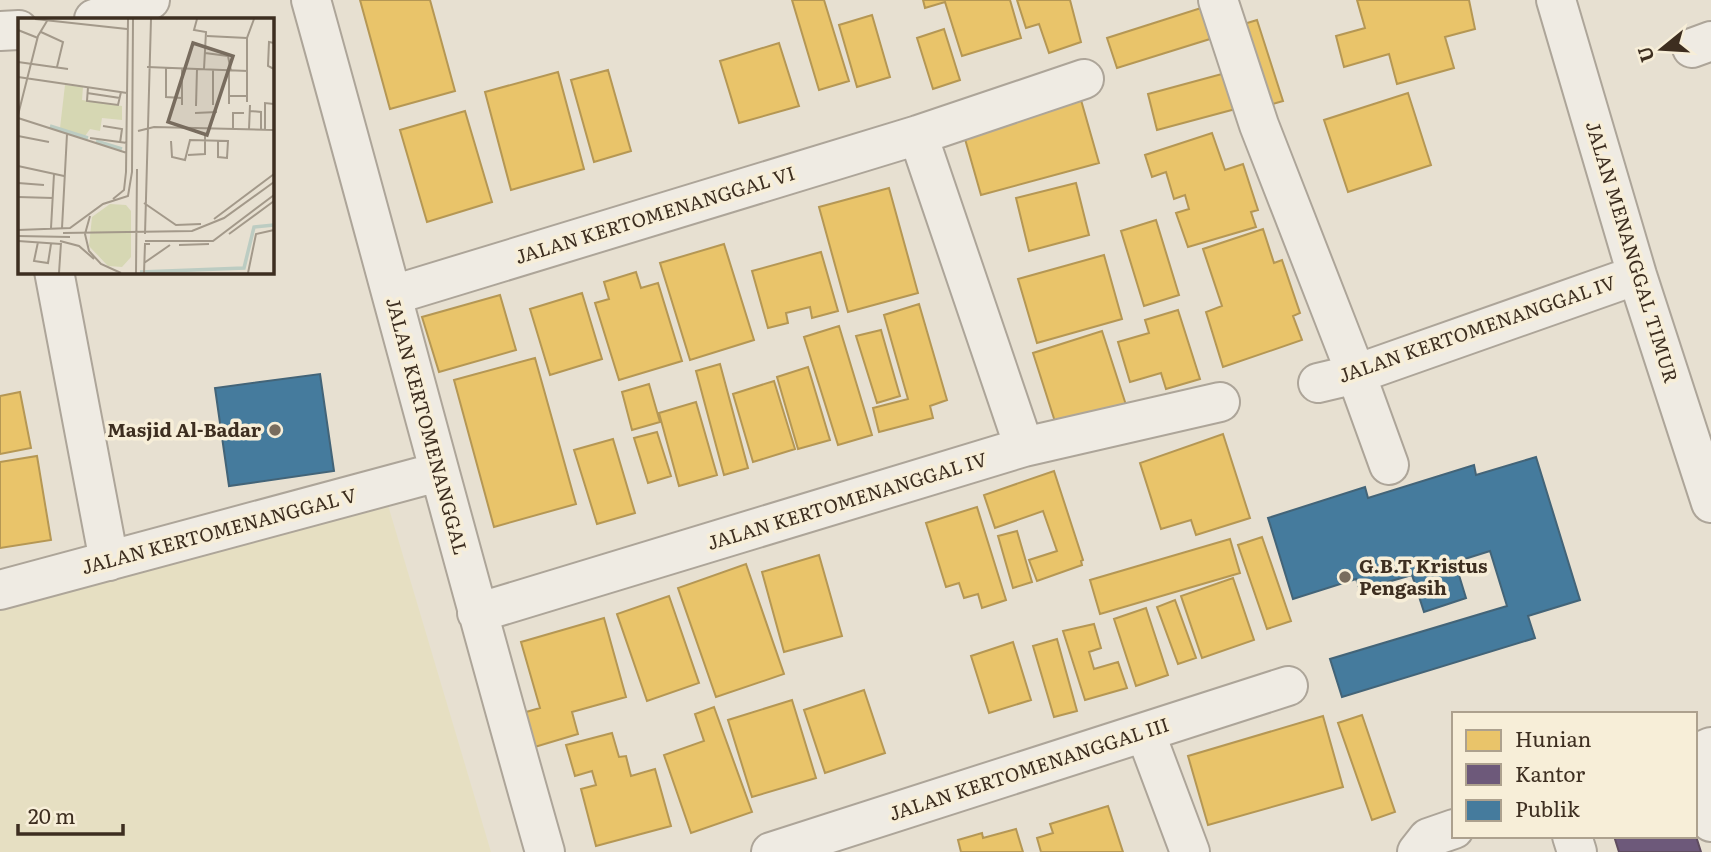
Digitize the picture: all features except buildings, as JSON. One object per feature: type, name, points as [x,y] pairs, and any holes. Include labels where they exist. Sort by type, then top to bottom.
[{"type":"street","points":[[97,18],[150,0]]},
{"type":"street","name":"JALAN KERTOMENANGGAL","points":[[311,0],[393,295],[438,472],[545,852]]},
{"type":"street","points":[[1218,0],[1259,125],[1389,466]]},
{"type":"street","name":"JALAN MENANGGAL TIMUR","points":[[1556,0],[1637,275],[1711,503]]},
{"type":"street","points":[[0,30],[18,30]]},
{"type":"street","name":"JALAN KERTOMENANGGAL VI","points":[[393,295],[918,135],[1084,79]]},
{"type":"street","points":[[918,135],[1024,447]]},
{"type":"street","points":[[54,273],[108,561]]},
{"type":"street","name":"JALAN KERTOMENANGGAL IV","points":[[1318,383],[1356,374],[1637,275]]},
{"type":"street","name":"JALAN KERTOMENANGGAL IV","points":[[477,614],[1024,447],[1220,402]]},
{"type":"street","name":"JALAN KERTOMENANGGAL V","points":[[0,590],[438,472]]},
{"type":"street","name":"JALAN KERTOMENANGGAL III","points":[[771,852],[1288,687]]},
{"type":"street","points":[[1145,732],[1190,852]]},
{"type":"street","points":[[1697,782],[1711,822]]},
{"type":"street","points":[[1417,852],[1428,838],[1452,830]]},
{"type":"shaded area","points":[[385,495],[491,852],[0,852],[0,609]]},
{"type":"place","name":"Masjid Al-Badar","points":[[275,430]]},
{"type":"place","name":"G.B.T Kristus Pengasih","points":[[1345,577]]}]
